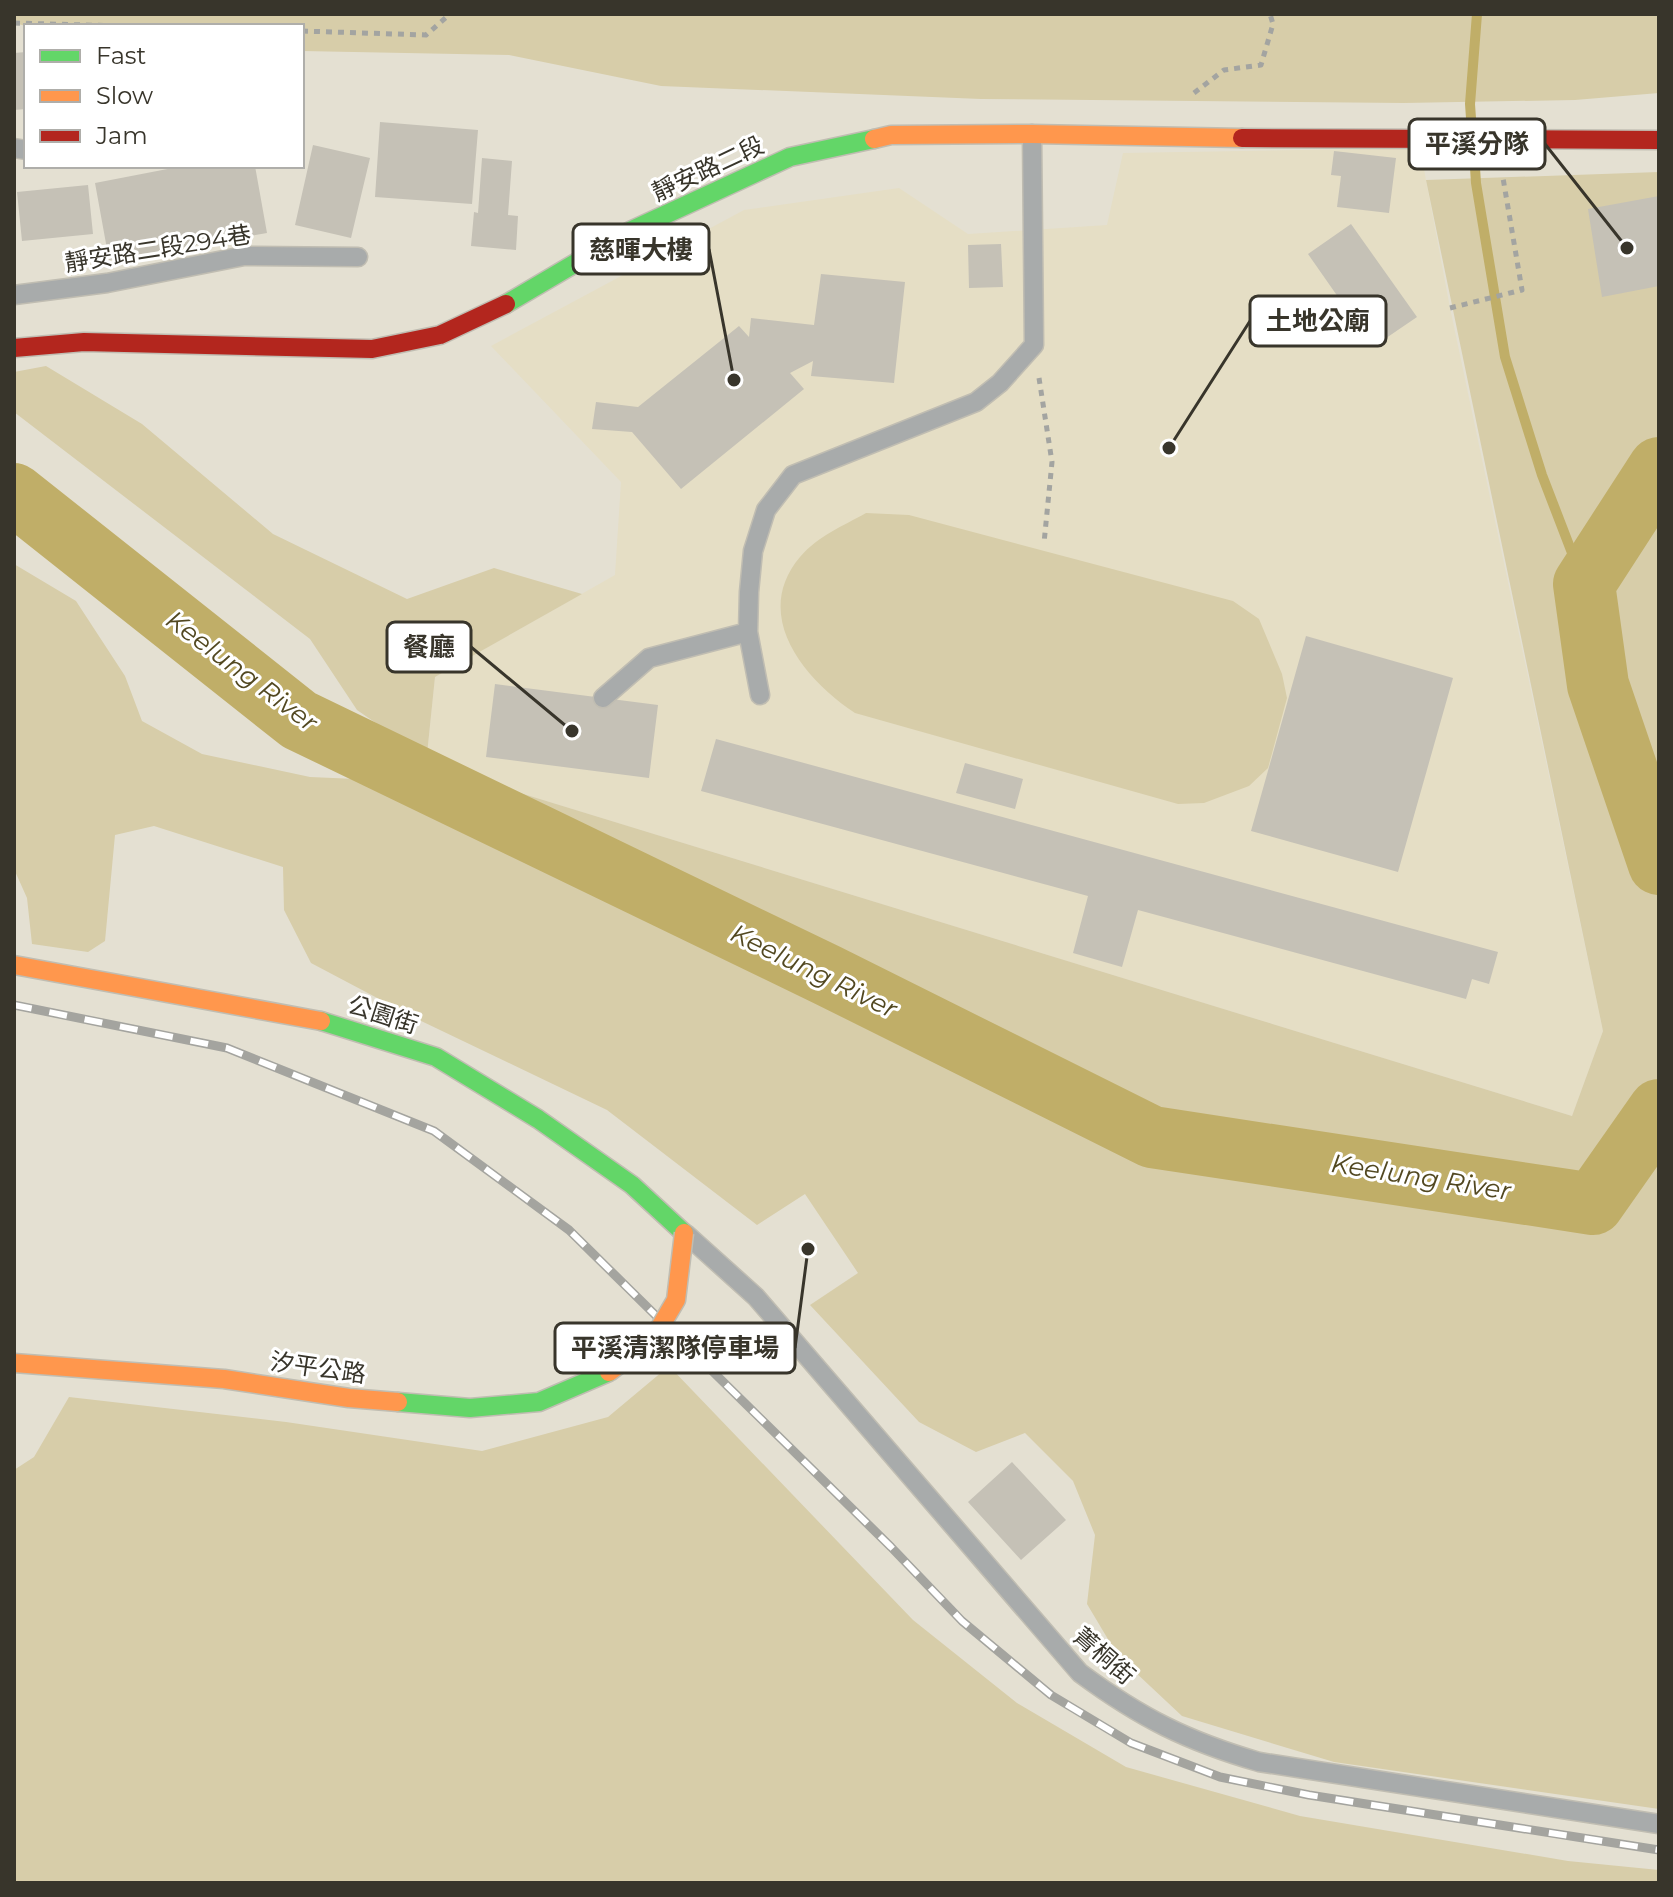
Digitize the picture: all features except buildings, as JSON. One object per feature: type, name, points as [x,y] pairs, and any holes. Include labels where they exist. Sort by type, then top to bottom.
[{"type":"main road","name":"靜安路二段","points":[[14,348],[84,342],[372,349],[440,335],[502,307],[630,231],[790,157],[891,135],[1496,140]]},
{"type":"main road","points":[[1496,140],[1659,140]]},
{"type":"main road","name":"公園街","points":[[14,965],[332,1023],[436,1057],[538,1119],[632,1185],[684,1233]]},
{"type":"main road","name":"汐平公路","points":[[14,1363],[224,1379],[349,1398],[470,1408],[539,1402],[609,1372],[653,1339],[676,1300],[684,1233]]},
{"type":"lane","points":[[760,695],[748,632],[753,551],[766,510],[793,475],[976,402],[1000,383],[1034,345],[1032,134]]},
{"type":"lane","name":"靜安路二段294巷","points":[[14,295],[107,283],[244,256],[358,257]]},
{"type":"lane","points":[[603,698],[649,658],[748,632]]},
{"type":"lane","name":"菁桐街","points":[[684,1233],[756,1297],[1080,1673],[1124,1706],[1176,1733],[1259,1762],[1659,1824]]},
{"type":"path","points":[[304,31],[426,35],[450,14]]},
{"type":"path","points":[[1270,14],[1273,24]]},
{"type":"path","points":[[1194,93],[1224,70],[1261,65],[1278,14]]},
{"type":"path","points":[[14,23],[50,24]]},
{"type":"path","points":[[1450,308],[1522,290],[1496,140]]},
{"type":"path","points":[[1034,345],[1052,462],[1044,543]]},
{"type":"shaded area","points":[[14,14],[1659,14],[1659,93],[1575,100],[1404,103],[981,99],[661,86],[509,55],[304,51],[304,24],[24,26],[14,23]]},
{"type":"shaded area","points":[[1420,148],[1450,308],[1603,1031],[1572,1116],[426,764],[435,677],[615,575],[621,482],[491,346],[744,210],[899,188],[968,234],[1107,225],[1123,153]]},
{"type":"shaded area","points":[[1659,172],[1659,1809],[1334,1762],[1182,1716],[1118,1656],[1087,1604],[1095,1535],[1073,1481],[1025,1433],[976,1452],[919,1422],[810,1305],[858,1273],[805,1194],[757,1225],[607,1110],[417,1019],[311,963],[284,910],[283,867],[154,826],[115,835],[105,941],[88,952],[32,944],[27,898],[14,869],[14,564],[76,601],[125,676],[142,721],[202,754],[310,777],[379,780],[386,730],[357,710],[310,639],[14,412],[14,372],[46,366],[142,424],[273,534],[407,599],[494,568],[582,594],[435,677],[426,764],[1572,1116],[1603,1031],[1426,180]]},
{"type":"shaded area","points":[[866,513],[909,515],[1233,601],[1259,619],[1282,674],[1287,698],[1268,768],[1249,786],[1204,803],[1178,804],[855,713],[836,699],[802,664],[782,623],[781,601],[786,579],[800,557],[831,532]]},
{"type":"shaded area","points":[[669,1366],[913,1620],[1017,1703],[1126,1767],[1300,1816],[1568,1861],[1659,1870],[1659,1883],[14,1883],[14,1470],[34,1457],[69,1397],[286,1422],[482,1451],[608,1417]]},
{"type":"waterway","points":[[1472,132],[1470,104],[1477,14]]},
{"type":"waterway","points":[[1474,152],[1476,183],[1505,357],[1542,475],[1584,584]]},
{"type":"waterway","name":"Keelung River","points":[[1659,468],[1584,584],[1598,685],[1659,864]]},
{"type":"waterway","name":"Keelung River","points":[[14,494],[299,720],[827,975],[1152,1137],[1593,1204],[1659,1110]]},
{"type":"railway","points":[[14,1005],[227,1048],[434,1131],[569,1230],[962,1621],[1051,1695],[1131,1743],[1220,1777],[1309,1795],[1659,1850]]},
{"type":"traffic: fast","points":[[506,304],[630,231],[790,157],[874,139]]},
{"type":"traffic: fast","points":[[321,1021],[436,1057],[538,1119],[632,1185],[684,1233]]},
{"type":"traffic: fast","points":[[398,1402],[470,1408],[539,1402],[609,1372]]},
{"type":"traffic: slow","points":[[874,139],[891,135],[1032,134],[1242,138]]},
{"type":"traffic: slow","points":[[14,965],[321,1021]]},
{"type":"traffic: slow","points":[[609,1372],[653,1339],[676,1300],[684,1233]]},
{"type":"traffic: slow","points":[[14,1363],[224,1379],[349,1398],[398,1402]]},
{"type":"traffic: jam","points":[[1242,138],[1659,140]]},
{"type":"traffic: jam","points":[[14,348],[84,342],[372,349],[440,335],[506,304]]},
{"type":"place","name":"平溪分隊","points":[[1627,248]]},
{"type":"place","name":"慈暉大樓","points":[[734,380]]},
{"type":"place","name":"土地公廟","points":[[1169,448]]},
{"type":"place","name":"餐廳","points":[[572,731]]},
{"type":"place","name":"平溪清潔隊停車場","points":[[808,1249]]}]
